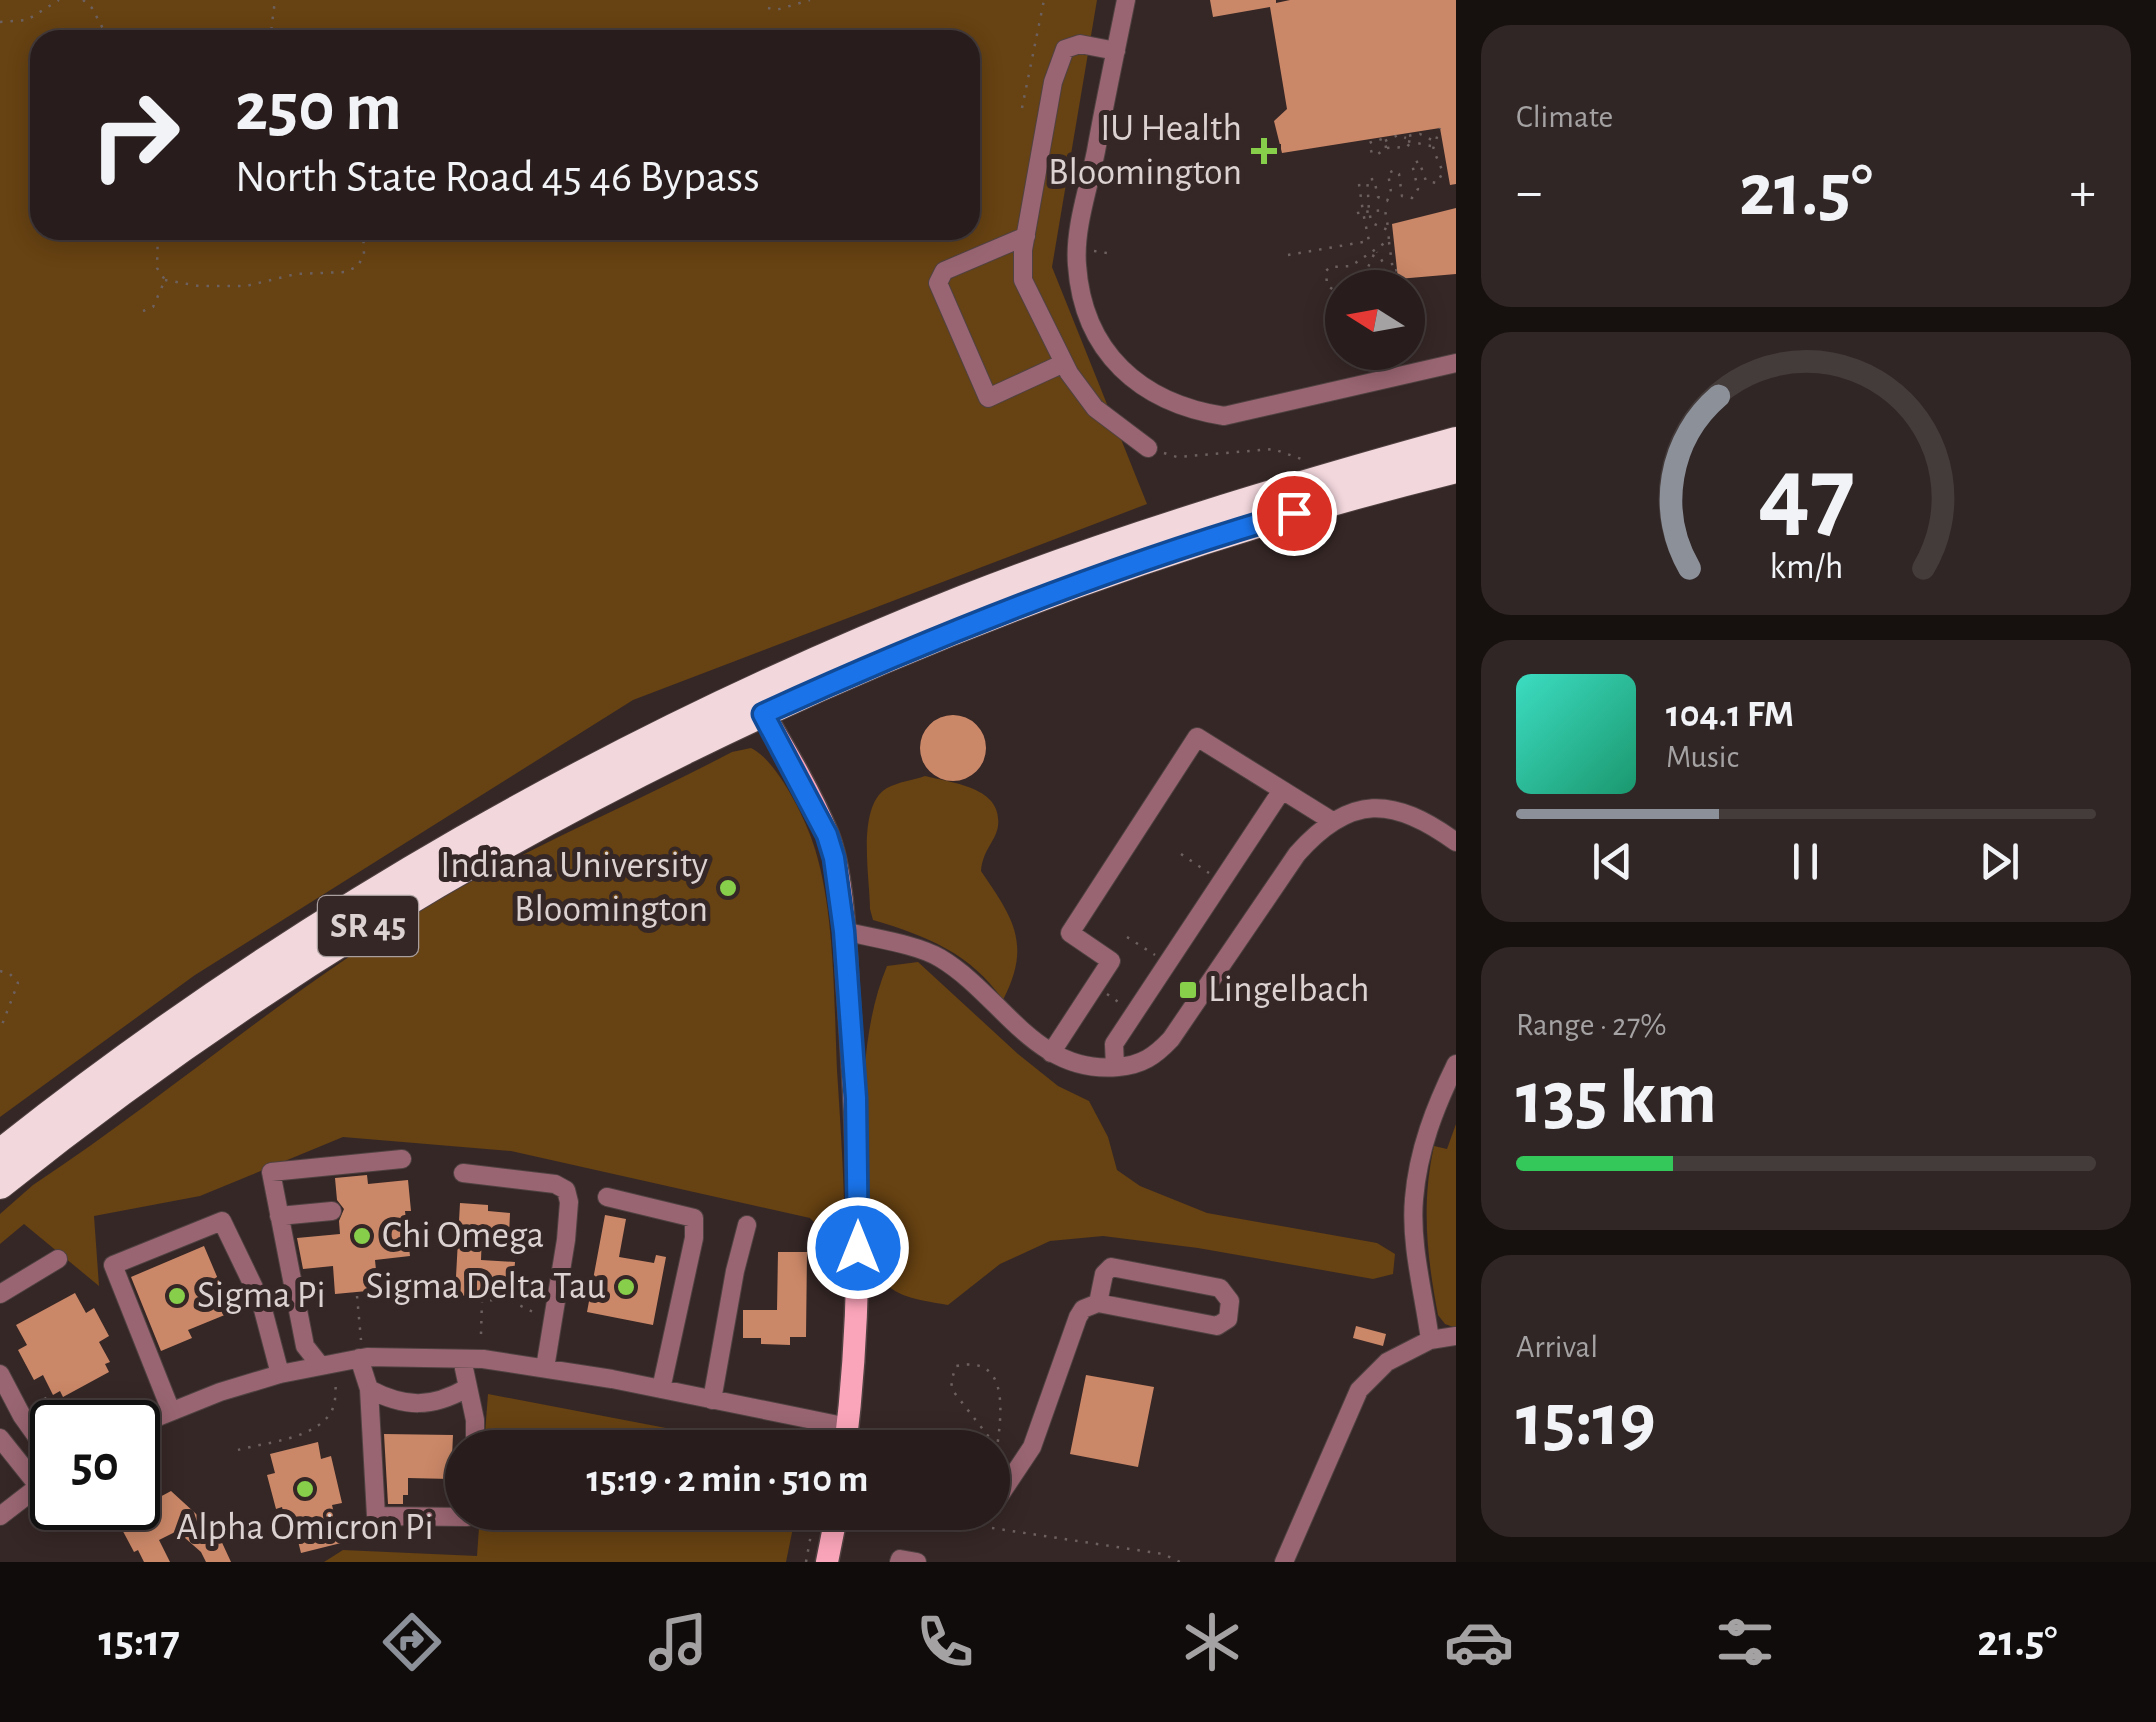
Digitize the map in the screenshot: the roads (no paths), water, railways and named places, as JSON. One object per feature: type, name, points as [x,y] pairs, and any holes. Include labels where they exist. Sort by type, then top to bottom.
[{"type":"highway","name":"SR 45","points":[[0,1185],[196,1039],[386,914],[757,703],[962,600],[1066,561],[1233,505],[1456,441]]},
{"type":"highway","name":"SR 45","points":[[0,1153],[185,1016],[364,899],[550,792],[757,703],[1106,573],[1286,515],[1456,469]]},
{"type":"main road","points":[[757,703],[827,835],[844,931],[856,1098],[859,1215],[857,1314],[848,1430]]},
{"type":"main road","points":[[828,1562],[834,1530]]},
{"type":"street","points":[[1126,0],[1077,265],[1082,297],[1094,332],[1129,377],[1164,400],[1224,416],[1456,363]]},
{"type":"street","points":[[1116,51],[1080,44],[1065,49],[1053,82],[1026,236],[1023,280],[1064,363],[1096,408],[1148,448]]},
{"type":"street","points":[[1026,236],[944,270],[938,283],[988,398],[1064,363]]},
{"type":"street","points":[[1052,1053],[1111,961],[1070,933],[1197,738],[1332,821]]},
{"type":"street","points":[[1115,1067],[1114,1044],[1282,790]]},
{"type":"street","points":[[844,931],[937,956],[1052,1053],[1078,1065],[1115,1067],[1154,1057],[1171,1039],[1297,854],[1320,828],[1346,812],[1377,809],[1403,812],[1456,842]]},
{"type":"street","points":[[1430,1340],[1415,1242],[1414,1201],[1420,1155],[1434,1109],[1456,1064]]},
{"type":"street","points":[[320,1365],[305,1346],[271,1172],[402,1160]]},
{"type":"street","points":[[464,1173],[554,1184],[566,1190],[566,1240],[545,1368]]},
{"type":"street","points":[[606,1198],[694,1218],[686,1276],[660,1389]]},
{"type":"street","points":[[279,1216],[332,1211]]},
{"type":"street","points":[[171,1410],[114,1265],[222,1221],[261,1302],[280,1374]]},
{"type":"street","points":[[712,1400],[747,1225]]},
{"type":"street","points":[[0,1294],[58,1259]]},
{"type":"street","points":[[1010,1480],[1032,1447],[1083,1309],[1098,1303],[1217,1326],[1228,1319],[1230,1301],[1220,1288],[1111,1267],[1104,1274],[1098,1303]]},
{"type":"street","points":[[1284,1562],[1359,1390],[1386,1362],[1430,1340],[1456,1336]]},
{"type":"street","points":[[160,1415],[360,1350],[545,1368],[712,1400],[821,1430]]},
{"type":"street","points":[[360,1350],[369,1388],[376,1516],[445,1517]]},
{"type":"street","points":[[462,1359],[475,1430]]},
{"type":"street","points":[[0,1374],[30,1426]]},
{"type":"street","points":[[369,1388],[388,1399],[426,1405],[467,1388]]},
{"type":"street","points":[[0,1438],[30,1466]]},
{"type":"street","points":[[0,1516],[30,1493]]},
{"type":"street","points":[[899,1562],[918,1562]]},
{"type":"place","name":"IU Health Bloomington","points":[[1264,151]]},
{"type":"place","name":"Indiana University Bloomington","points":[[728,888]]},
{"type":"place","name":"Lingelbach","points":[[1188,990]]},
{"type":"place","name":"Chi Omega","points":[[362,1236]]},
{"type":"place","name":"Sigma Delta Tau","points":[[626,1287]]},
{"type":"place","name":"Sigma Pi","points":[[177,1296]]},
{"type":"place","name":"Alpha Omicron Pi","points":[[305,1489]]}]
